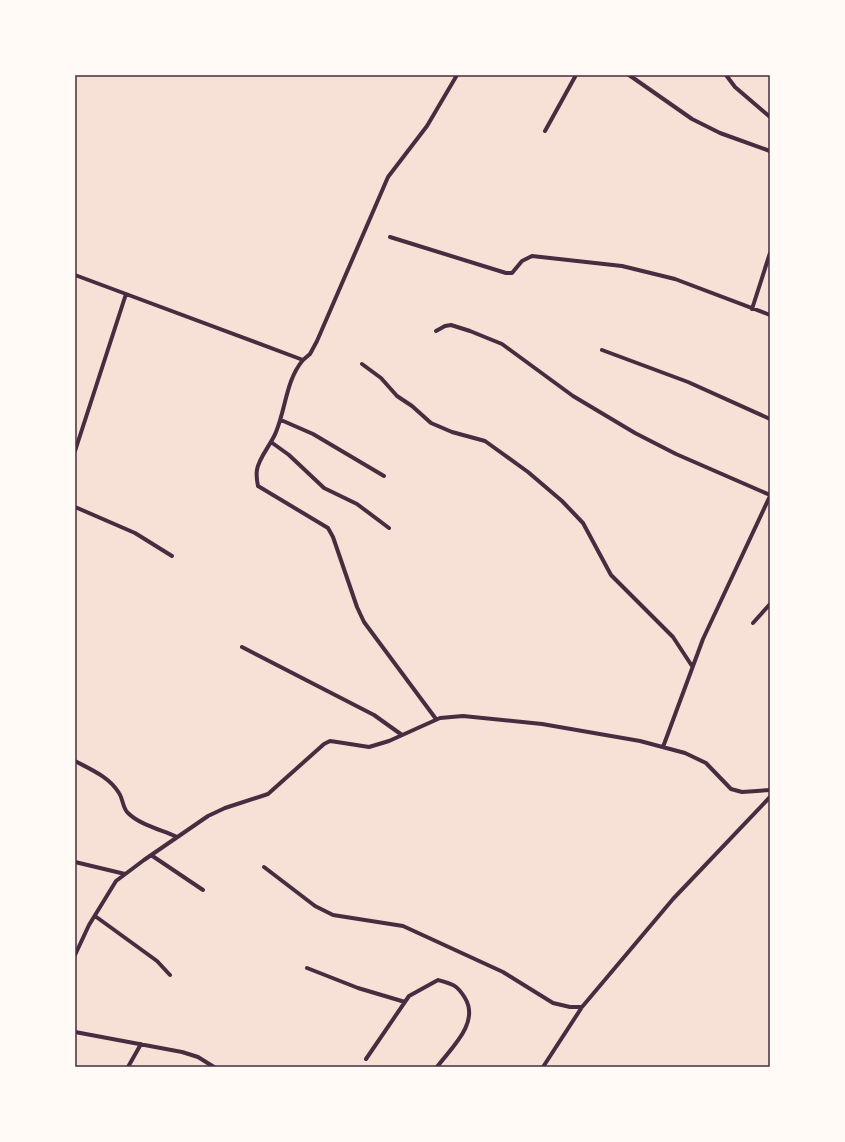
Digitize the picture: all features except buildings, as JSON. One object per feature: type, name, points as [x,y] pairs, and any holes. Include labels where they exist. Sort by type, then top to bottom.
[{"type":"street","points":[[436,719],[364,622],[357,607],[333,537],[328,528],[258,486],[257,469],[281,420],[289,385],[296,369],[310,354],[317,341],[388,177],[427,126],[457,75]]},
{"type":"street","points":[[545,131],[576,75]]},
{"type":"street","points":[[629,75],[692,118],[720,133],[770,151]]},
{"type":"street","points":[[726,75],[735,87],[770,117]]},
{"type":"street","points":[[390,237],[506,273],[512,273],[522,261],[532,256],[622,266],[675,279],[770,315]]},
{"type":"street","points":[[752,309],[770,253]]},
{"type":"street","points":[[75,275],[303,360]]},
{"type":"street","points":[[75,451],[126,294]]},
{"type":"street","points":[[436,331],[445,326],[451,325],[498,342],[573,396],[635,432],[676,454],[770,496],[692,666],[663,747]]},
{"type":"street","points":[[602,350],[688,382],[770,419]]},
{"type":"street","points":[[362,364],[381,378],[397,396],[412,406],[431,423],[452,432],[485,440],[528,472],[562,501],[583,523],[610,575],[673,637],[692,666]]},
{"type":"street","points":[[281,420],[313,434],[384,476]]},
{"type":"street","points":[[271,442],[299,464],[324,488],[356,504],[389,528]]},
{"type":"street","points":[[75,507],[135,534],[172,556]]},
{"type":"street","points":[[753,623],[770,604]]},
{"type":"street","points":[[242,647],[374,715],[402,735]]},
{"type":"street","points":[[75,955],[95,916],[116,881],[208,816],[225,808],[268,794],[324,744],[330,741],[369,746],[402,735],[436,719],[462,716],[542,724],[640,741],[685,753],[706,763],[731,789],[742,792],[770,790]]},
{"type":"street","points":[[75,761],[100,774],[107,780],[120,794],[126,812],[138,820],[177,837]]},
{"type":"street","points":[[543,1067],[582,1007],[673,899],[770,797]]},
{"type":"street","points":[[151,855],[203,890]]},
{"type":"street","points":[[75,862],[125,874]]},
{"type":"street","points":[[264,867],[315,906],[332,915],[403,926],[502,972],[553,1003],[570,1007],[582,1007]]},
{"type":"street","points":[[95,916],[157,960],[170,975]]},
{"type":"street","points":[[307,968],[358,988],[405,1002]]},
{"type":"street","points":[[366,1059],[409,996],[438,980],[458,987],[469,1006],[469,1020],[466,1028],[436,1067]]},
{"type":"street","points":[[75,1032],[187,1054],[214,1067]]},
{"type":"street","points":[[128,1067],[141,1044]]}]
